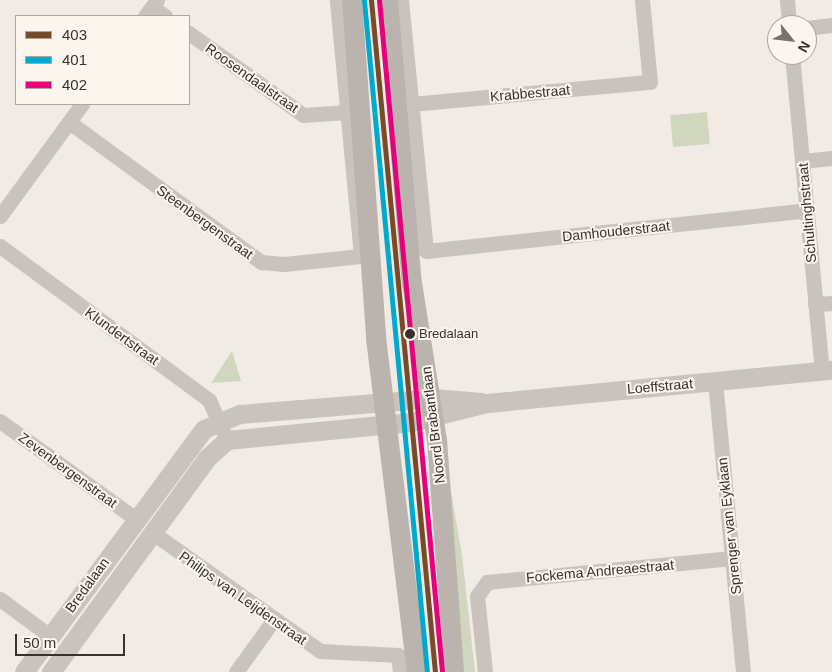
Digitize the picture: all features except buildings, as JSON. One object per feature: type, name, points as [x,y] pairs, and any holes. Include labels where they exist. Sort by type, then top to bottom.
[{"type":"main road","points":[[352,0],[383,405],[409,581],[417,672]]},
{"type":"main road","name":"Noord Brabantlaan","points":[[388,0],[411,273],[433,407],[454,672]]},
{"type":"street","points":[[337,0],[347,112]]},
{"type":"street","points":[[401,0],[411,104]]},
{"type":"street","name":"Krabbestraat","points":[[411,104],[650,82],[642,0]]},
{"type":"street","points":[[787,0],[788,15]]},
{"type":"street","points":[[151,8],[163,15]]},
{"type":"street","points":[[817,27],[832,25]]},
{"type":"street","name":"Roosendaalstraat","points":[[190,34],[303,115],[347,112]]},
{"type":"street","name":"Schultinghstraat","points":[[793,65],[815,304],[827,371]]},
{"type":"street","name":"Damhouderstraat","points":[[411,104],[426,251],[807,210]]},
{"type":"street","points":[[0,216],[81,105]]},
{"type":"street","name":"Steenbergenstraat","points":[[69,122],[261,262],[284,264],[361,256],[347,112]]},
{"type":"street","points":[[802,161],[832,158]]},
{"type":"street","name":"Klundertstraat","points":[[0,246],[209,400],[227,440]]},
{"type":"street","points":[[815,304],[832,303]]},
{"type":"street","name":"Loeffstraat","points":[[433,407],[827,371]]},
{"type":"street","name":"Sprenger van Eyklaan","points":[[715,381],[743,672]]},
{"type":"street","name":"Bredalaan","points":[[24,672],[192,443],[219,420],[240,414],[383,405],[433,407]]},
{"type":"street","points":[[227,440],[385,425],[433,407]]},
{"type":"street","name":"Zevenbergenstraat","points":[[0,422],[136,519]]},
{"type":"street","name":"Bredalaan","points":[[51,672],[206,458],[227,440]]},
{"type":"street","name":"Philips van Leijdenstraat","points":[[153,533],[272,622],[320,651],[398,655],[400,672]]},
{"type":"street","name":"Fockema Andreaestraat","points":[[485,672],[477,596],[487,582],[732,558]]},
{"type":"street","points":[[0,599],[50,636]]},
{"type":"street","points":[[236,672],[272,622]]},
{"type":"green space","points":[[707,112],[710,144],[673,147],[670,115]]},
{"type":"green space","points":[[232,351],[241,381],[211,383]]},
{"type":"green space","points":[[444,451],[462,555],[475,672],[459,672]]},
{"type":"transit line","name":"403","points":[[371,0],[435,672]]},
{"type":"transit line","name":"402","points":[[379,0],[442,671]]},
{"type":"transit line","name":"401","points":[[364,1],[427,672]]},
{"type":"place","name":"Bredalaan","points":[[410,334]]}]
